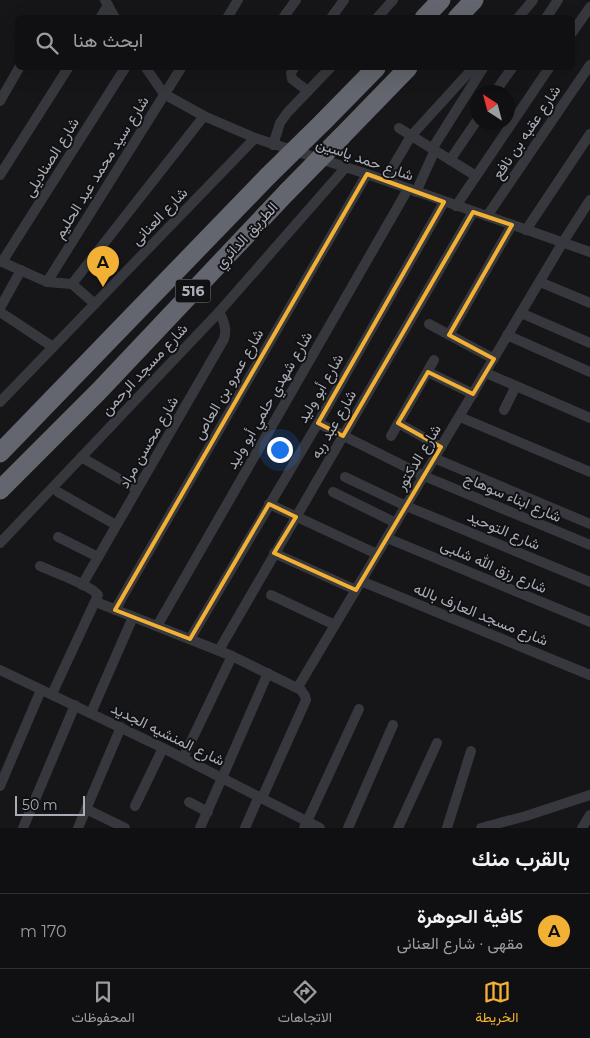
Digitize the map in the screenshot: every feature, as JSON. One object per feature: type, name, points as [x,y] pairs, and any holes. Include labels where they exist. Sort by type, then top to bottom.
[{"type":"highway","points":[[427,15],[441,0]]},
{"type":"highway","points":[[460,15],[474,0]]},
{"type":"highway","name":"الطريق الدائري","points":[[0,454],[268,176],[374,70]]},
{"type":"highway","name":"الطريق الدائري","points":[[0,490],[99,390],[406,70]]},
{"type":"street","points":[[229,15],[238,0]]},
{"type":"street","points":[[285,15],[296,0]]},
{"type":"street","points":[[333,15],[344,0]]},
{"type":"street","points":[[379,15],[393,0]]},
{"type":"street","points":[[520,15],[533,0]]},
{"type":"street","points":[[548,15],[558,0]]},
{"type":"street","points":[[101,15],[106,2]]},
{"type":"street","points":[[106,2],[113,15]]},
{"type":"street","points":[[575,29],[590,7]]},
{"type":"street","name":"شارع عقبه بن نافع","points":[[487,216],[590,64]]},
{"type":"street","points":[[0,101],[18,70]]},
{"type":"street","points":[[0,175],[67,70]]},
{"type":"street","name":"شارع الصناديلى","points":[[1,261],[124,70]]},
{"type":"street","name":"شارع حمد ياسين","points":[[147,70],[164,94],[204,116],[255,138],[346,166],[590,252]]},
{"type":"street","name":"شارع سيد محمد عبد الحليم","points":[[47,282],[180,70]]},
{"type":"street","points":[[293,70],[291,73],[292,79],[308,91]]},
{"type":"street","points":[[273,145],[280,123],[287,113],[328,70]]},
{"type":"street","points":[[385,180],[411,136],[471,70]]},
{"type":"street","name":"شارع شهدي حلمي أبو وليد","points":[[157,626],[412,190],[433,150],[482,70]]},
{"type":"street","points":[[500,85],[511,70]]},
{"type":"street","points":[[456,206],[548,70]]},
{"type":"street","points":[[72,284],[204,116]]},
{"type":"street","points":[[399,128],[476,176]]},
{"type":"street","points":[[450,160],[470,130]]},
{"type":"street","points":[[526,230],[590,134]]},
{"type":"street","name":"شارع العنانى","points":[[0,402],[255,138]]},
{"type":"street","name":"شارع مسجد الرحمن","points":[[0,543],[219,312],[346,166]]},
{"type":"street","name":"شارع عمرو بن العاص","points":[[115,610],[368,174]]},
{"type":"street","name":"شارع الدكتور","points":[[298,688],[507,335],[590,200]]},
{"type":"street","name":"شارع أبو وليد","points":[[190,639],[268,504],[318,423],[444,202]]},
{"type":"street","name":"شارع عبد ربه","points":[[219,650],[474,212]]},
{"type":"street","points":[[449,334],[512,225]]},
{"type":"street","points":[[1,261],[47,282],[72,284],[95,304]]},
{"type":"street","points":[[0,308],[21,270]]},
{"type":"street","points":[[540,282],[590,302]]},
{"type":"street","points":[[0,312],[53,347]]},
{"type":"street","name":"شارع محسن مراد","points":[[82,584],[224,339],[226,333],[225,324],[219,312]]},
{"type":"street","points":[[521,313],[590,344]]},
{"type":"street","points":[[429,324],[494,358]]},
{"type":"street","points":[[507,335],[590,372]]},
{"type":"street","points":[[391,436],[434,360]]},
{"type":"street","points":[[428,372],[473,394]]},
{"type":"street","points":[[486,373],[590,418]]},
{"type":"street","points":[[504,410],[516,386]]},
{"type":"street","points":[[460,417],[590,472]]},
{"type":"street","name":"شارع ابناء سوهاج","points":[[318,423],[424,476],[590,545]]},
{"type":"street","points":[[398,423],[441,447]]},
{"type":"street","points":[[81,457],[137,489]]},
{"type":"street","points":[[434,458],[590,524]]},
{"type":"street","name":"شارع التوحيد","points":[[345,477],[406,506],[590,582]]},
{"type":"street","points":[[58,492],[116,525]]},
{"type":"street","points":[[333,492],[396,522]]},
{"type":"street","points":[[268,504],[377,554]]},
{"type":"street","points":[[58,537],[98,557]]},
{"type":"street","name":"شارع رزق الله شلبى","points":[[387,538],[590,622]]},
{"type":"street","name":"شارع مسجد العارف بالله","points":[[274,553],[590,675]]},
{"type":"street","points":[[40,566],[82,584],[97,592],[98,595],[52,694]]},
{"type":"street","points":[[271,595],[335,625]]},
{"type":"street","points":[[96,602],[219,650],[298,688],[305,696],[306,700],[245,828]]},
{"type":"street","points":[[91,713],[133,617]]},
{"type":"street","points":[[183,758],[232,656]]},
{"type":"street","name":"شارع المنشيه الجديد","points":[[1,672],[121,727],[261,797],[306,824],[320,828]]},
{"type":"street","points":[[200,828],[268,673]]},
{"type":"street","points":[[0,786],[41,690]]},
{"type":"street","points":[[23,828],[75,705]]},
{"type":"street","points":[[306,824],[359,709]]},
{"type":"street","points":[[348,828],[393,725]]},
{"type":"street","points":[[78,828],[121,727]]},
{"type":"street","points":[[398,828],[437,743]]},
{"type":"street","points":[[136,806],[163,748]]},
{"type":"street","points":[[447,828],[472,751]]},
{"type":"street","points":[[481,828],[526,816],[590,795]]},
{"type":"street","points":[[189,802],[208,812]]},
{"type":"street","points":[[86,809],[125,828]]},
{"type":"street","points":[[582,828],[590,815]]},
{"type":"street","points":[[519,828],[526,816]]},
{"type":"highlighted area","points":[[367,174],[444,202],[318,423],[343,436],[473,212],[512,225],[449,335],[494,359],[473,394],[428,372],[398,423],[441,447],[356,590],[274,553],[296,517],[269,504],[190,639],[115,610]]},
{"type":"place","name":"كافية الحوهرة","points":[[103,287]]}]
